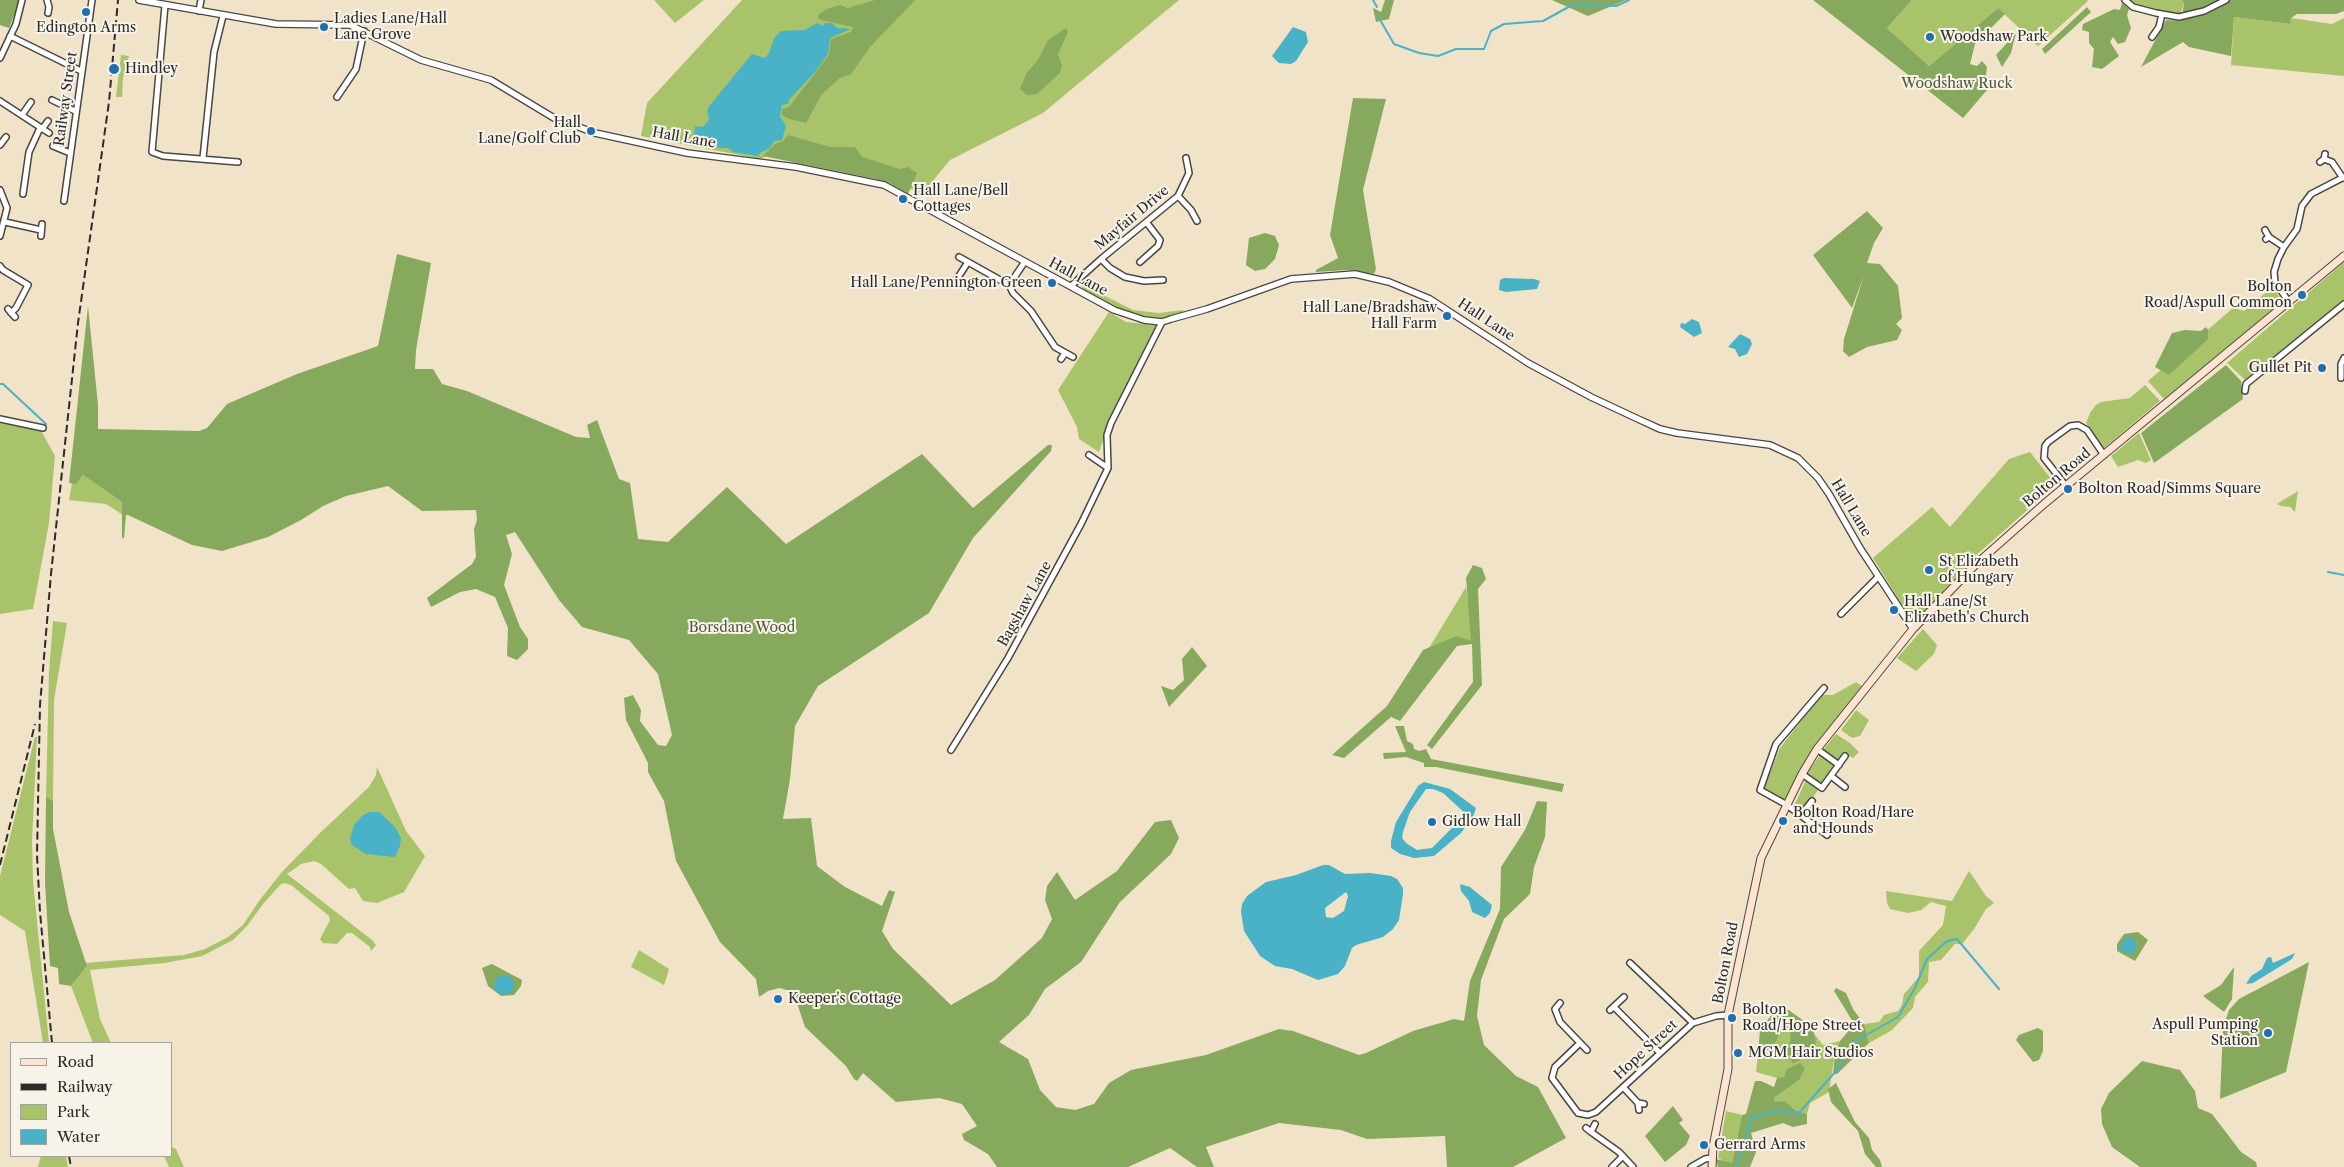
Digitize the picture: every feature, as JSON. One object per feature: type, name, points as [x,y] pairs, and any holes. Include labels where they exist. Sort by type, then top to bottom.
[{"type":"main road","name":"Bolton Road","points":[[1712,1167],[1711,1158],[1728,1069],[1728,1015],[1760,858],[1802,774],[1817,749],[1913,629],[1975,565],[2066,486],[2344,256]]},
{"type":"street","points":[[0,58],[16,24],[22,0]]},
{"type":"street","points":[[46,0],[49,7],[48,13]]},
{"type":"street","name":"Railway Street","points":[[64,201],[75,111],[92,0]]},
{"type":"street","name":"Hall Lane","points":[[141,0],[199,12],[276,24],[350,25],[421,60],[491,80],[564,123],[595,133],[687,153],[796,167],[884,185],[1024,263],[1127,316],[1162,322],[1207,309],[1291,278],[1355,274],[1389,282],[1430,299],[1528,363],[1564,383],[1646,423],[1677,433],[1770,445],[1792,454],[1818,478],[1913,629]]},
{"type":"street","points":[[199,12],[201,0]]},
{"type":"street","points":[[2125,0],[2133,7],[2180,17],[2192,15],[2226,0]]},
{"type":"street","points":[[165,5],[152,152],[163,156],[238,162]]},
{"type":"street","points":[[2152,38],[2159,27],[2162,14]]},
{"type":"street","points":[[203,158],[214,52],[223,16]]},
{"type":"street","points":[[337,97],[356,68],[364,31]]},
{"type":"street","points":[[10,36],[81,72]]},
{"type":"street","points":[[52,100],[75,111]]},
{"type":"street","points":[[0,101],[49,133]]},
{"type":"street","points":[[22,115],[31,102]]},
{"type":"street","points":[[23,194],[28,152],[48,120]]},
{"type":"street","points":[[0,145],[6,137]]},
{"type":"street","points":[[53,146],[70,153]]},
{"type":"street","name":"Mayfair Drive","points":[[1071,286],[1101,258],[1147,223],[1178,196],[1189,173],[1186,158]]},
{"type":"street","points":[[2289,302],[2278,289],[2274,278],[2276,266],[2284,247],[2297,229],[2302,206],[2311,194],[2343,178],[2332,162],[2323,158]]},
{"type":"street","points":[[0,190],[7,208],[0,236]]},
{"type":"street","points":[[1178,196],[1191,210],[1197,221]]},
{"type":"street","points":[[4,222],[41,233],[42,224]]},
{"type":"street","points":[[1140,262],[1158,246],[1160,240],[1147,223]]},
{"type":"street","points":[[2265,230],[2268,238],[2284,247]]},
{"type":"street","points":[[959,257],[1010,285],[1013,292],[1032,311],[1055,347],[1073,357]]},
{"type":"street","points":[[1101,258],[1110,268],[1125,277],[1144,281],[1162,280]]},
{"type":"street","points":[[957,279],[968,262]]},
{"type":"street","points":[[1010,285],[1024,263]]},
{"type":"street","points":[[0,266],[3,270],[35,288]]},
{"type":"street","points":[[11,313],[16,308],[28,285]]},
{"type":"street","points":[[2246,391],[2246,384],[2344,304]]},
{"type":"street","points":[[1089,455],[1108,465],[1107,435],[1111,423],[1162,322]]},
{"type":"street","points":[[1061,359],[1065,353]]},
{"type":"street","points":[[2341,378],[2341,364],[2344,358]]},
{"type":"street","points":[[0,419],[43,428]]},
{"type":"street","points":[[2066,486],[2044,458],[2045,446],[2048,442],[2070,426],[2078,425],[2087,430],[2104,456]]},
{"type":"street","name":"Bagshaw Lane","points":[[951,750],[1008,658],[1045,592],[1108,465]]},
{"type":"street","points":[[1841,614],[1878,576]]},
{"type":"street","points":[[1824,688],[1776,744],[1760,785],[1760,790],[1787,806],[1827,835]]},
{"type":"street","points":[[1817,749],[1838,765]]},
{"type":"street","points":[[1802,774],[1822,788],[1846,756]]},
{"type":"street","points":[[1831,776],[1845,787]]},
{"type":"street","points":[[1801,816],[1812,801]]},
{"type":"street","points":[[1630,963],[1693,1023]]},
{"type":"street","points":[[1624,997],[1612,1008],[1660,1053]]},
{"type":"street","points":[[1555,1009],[1560,1003]]},
{"type":"street","points":[[1550,1004],[1555,1009],[1560,1022],[1587,1050]]},
{"type":"street","name":"Hope Street","points":[[1580,1043],[1555,1067],[1551,1075],[1555,1084],[1578,1112],[1586,1115],[1596,1112],[1693,1023],[1716,1016],[1728,1015]]},
{"type":"street","points":[[1623,1087],[1638,1103],[1639,1110]]},
{"type":"street","points":[[1638,1103],[1644,1104]]},
{"type":"street","points":[[1595,1124],[1588,1130],[1624,1156],[1633,1167]]},
{"type":"street","points":[[1612,1167],[1624,1156]]},
{"type":"street","points":[[1691,1167],[1705,1159],[1711,1158]]},
{"type":"green space","points":[[0,0],[20,0],[9,28],[0,25]]},
{"type":"green space","points":[[654,0],[704,0],[675,23]]},
{"type":"green space","points":[[742,0],[1179,0],[1043,113],[950,160],[922,194],[894,182],[778,152],[760,159],[641,136],[647,103]]},
{"type":"green space","points":[[875,0],[915,0],[870,47],[851,74],[840,78],[822,94],[806,123],[789,119],[782,115],[782,109],[789,107],[829,55],[831,39],[851,32],[853,27],[821,20],[818,18],[818,15],[827,9],[840,5],[848,8]]},
{"type":"green space","points":[[1385,0],[1394,0],[1389,19],[1376,22],[1373,8],[1381,12]]},
{"type":"green space","points":[[1552,0],[1626,0],[1588,16]]},
{"type":"green space","name":"Woodshaw Ruck","points":[[1813,0],[1912,0],[1887,28],[1929,66],[1998,8],[2005,14],[1975,44],[1970,64],[1977,66],[1982,61],[1987,67],[1986,75],[1993,83],[1963,118]]},
{"type":"green space","name":"Woodshaw Park","points":[[1912,0],[2088,1],[2038,46],[1998,8],[1929,66],[1887,28]]},
{"type":"green space","points":[[2126,0],[2182,0],[2184,4],[2179,17],[2133,7]]},
{"type":"green space","points":[[2182,0],[2344,0],[2344,11],[2336,14],[2297,14],[2291,18],[2290,24],[2234,17],[2231,56],[2189,47],[2183,42],[2141,67],[2166,20],[2181,21],[2184,4]]},
{"type":"green space","points":[[2122,3],[2129,9],[2127,15],[2131,28],[2125,42],[2118,44],[2113,37],[2110,42],[2119,56],[2102,69],[2092,67],[2094,49],[2089,43],[2089,32],[2082,30],[2083,24],[2114,9],[2120,10]]},
{"type":"green space","points":[[2087,7],[2091,12],[2045,54],[2042,49]]},
{"type":"green space","points":[[2234,17],[2289,24],[2291,18],[2332,24],[2344,18],[2344,76],[2231,65]]},
{"type":"green space","points":[[1066,28],[1068,32],[1058,54],[1062,66],[1060,73],[1037,94],[1027,95],[1020,89],[1026,74],[1038,60],[1048,40]]},
{"type":"green space","points":[[2016,33],[2011,53],[2002,67],[1996,55]]},
{"type":"green space","points":[[121,55],[129,56],[123,78],[122,97],[116,97]]},
{"type":"green space","points":[[1353,98],[1386,99],[1363,190],[1376,269],[1374,274],[1347,270],[1316,272],[1316,270],[1338,258],[1330,235]]},
{"type":"green space","points":[[788,135],[830,147],[855,147],[862,157],[900,169],[908,167],[917,173],[908,194],[889,183],[876,179],[763,156]]},
{"type":"green space","points":[[1867,211],[1883,228],[1874,243],[1867,263],[1880,264],[1898,286],[1902,318],[1896,324],[1902,330],[1897,340],[1867,347],[1849,357],[1843,351],[1844,339],[1864,275],[1852,308],[1813,255]]},
{"type":"green space","points":[[1265,233],[1275,236],[1279,245],[1275,259],[1265,269],[1255,271],[1246,265],[1249,238]]},
{"type":"green space","name":"Borsdane Wood","points":[[397,254],[431,263],[416,350],[415,369],[433,369],[442,384],[467,391],[576,437],[590,438],[587,425],[597,420],[619,479],[630,483],[638,539],[668,542],[727,487],[786,544],[922,454],[973,508],[1048,445],[1052,445],[1051,451],[973,538],[929,613],[818,686],[795,726],[790,779],[783,819],[811,818],[817,866],[845,887],[882,906],[889,890],[895,892],[882,931],[893,949],[951,1005],[995,980],[1042,938],[1052,919],[1045,900],[1047,886],[1057,872],[1075,900],[1117,871],[1155,822],[1171,820],[1179,838],[1171,854],[1120,902],[1081,962],[1045,989],[1029,1015],[999,1042],[1028,1059],[1040,1090],[1056,1107],[1075,1110],[1094,1104],[1109,1083],[1131,1070],[1206,1055],[1279,1029],[1293,1031],[1359,1055],[1413,1031],[1454,1019],[1464,1021],[1470,981],[1500,909],[1501,867],[1525,830],[1537,801],[1547,802],[1545,837],[1534,867],[1530,894],[1504,919],[1481,980],[1477,1016],[1484,1045],[1516,1076],[1538,1087],[1566,1138],[1513,1167],[1447,1167],[1445,1136],[1367,1139],[1341,1130],[1279,1123],[1206,1147],[1214,1167],[1197,1167],[1170,1148],[1128,1167],[997,1167],[988,1154],[964,1140],[962,1134],[977,1126],[962,1104],[939,1098],[896,1102],[863,1073],[857,1081],[854,1079],[846,1066],[805,1027],[795,997],[787,990],[779,988],[768,991],[759,997],[756,979],[720,942],[676,861],[664,801],[648,772],[648,763],[626,720],[624,698],[633,695],[641,710],[640,721],[658,745],[666,746],[672,735],[658,674],[629,640],[582,627],[559,600],[515,532],[506,535],[512,554],[504,585],[520,627],[528,639],[528,649],[517,660],[507,656],[508,628],[495,597],[476,589],[460,592],[431,607],[427,598],[472,564],[476,557],[474,529],[477,520],[476,510],[422,511],[388,486],[346,496],[323,506],[268,537],[222,551],[192,545],[128,515],[126,515],[124,538],[122,538],[122,502],[83,475],[76,484],[69,483],[88,306],[98,405],[98,429],[199,431],[207,428],[227,404],[297,374],[378,346]]},
{"type":"green space","points":[[2344,262],[2344,301],[2245,380],[2227,363]]},
{"type":"green space","points":[[1081,284],[1133,310],[1159,313],[1183,310],[1184,314],[1161,318],[1142,317],[1121,310],[1083,290]]},
{"type":"green space","points":[[2272,287],[2283,301],[2164,399],[2148,381],[2233,308],[2244,311]]},
{"type":"green space","points":[[1109,312],[1126,322],[1157,325],[1109,423],[1099,452],[1079,439],[1077,427],[1058,390]]},
{"type":"green space","points":[[2206,327],[2208,339],[2169,375],[2155,367],[2172,333],[2185,330],[2201,331]]},
{"type":"green space","points":[[2226,365],[2241,381],[2243,399],[2154,463],[2141,433]]},
{"type":"green space","points":[[2145,385],[2160,401],[2104,448],[2086,423],[2090,413],[2101,402],[2130,398]]},
{"type":"green space","points":[[0,421],[39,427],[55,456],[49,523],[33,609],[0,614]]},
{"type":"green space","points":[[2139,433],[2151,460],[2146,463],[2138,460],[2118,467],[2111,456]]},
{"type":"green space","points":[[2030,452],[2056,485],[1974,557],[1914,624],[1873,558],[1932,507],[1950,527],[2009,459]]},
{"type":"green space","points":[[83,475],[122,502],[123,515],[106,504],[69,500],[72,483],[76,484]]},
{"type":"green space","points":[[2298,491],[2295,512],[2290,507],[2277,504]]},
{"type":"green space","points":[[1473,565],[1482,568],[1486,579],[1478,589],[1482,685],[1432,749],[1427,745],[1473,682],[1472,644],[1457,646],[1400,721],[1391,717],[1344,758],[1332,755],[1387,706],[1423,650],[1456,636],[1471,641],[1466,578]]},
{"type":"green space","points":[[1466,587],[1474,644],[1456,636],[1429,648]]},
{"type":"green space","points":[[53,621],[67,623],[54,700],[53,801],[46,797],[49,672]]},
{"type":"green space","points":[[1923,629],[1937,645],[1934,654],[1916,671],[1897,658]]},
{"type":"green space","points":[[1192,647],[1207,666],[1169,707],[1161,686],[1173,690],[1184,680],[1182,659]]},
{"type":"green space","points":[[1856,682],[1862,686],[1814,747],[1786,800],[1768,792],[1764,788],[1780,748],[1804,717],[1823,695],[1833,695]]},
{"type":"green space","points":[[1856,710],[1869,720],[1860,736],[1852,738],[1841,730]]},
{"type":"green space","points":[[1395,726],[1404,726],[1407,741],[1413,744],[1414,749],[1419,751],[1426,749],[1431,759],[1564,784],[1562,792],[1436,767],[1424,767],[1424,763],[1406,757],[1384,759],[1383,753],[1406,752]]},
{"type":"green space","points":[[1836,734],[1850,743],[1859,752],[1853,758],[1844,753],[1837,761],[1823,750]]},
{"type":"green space","points":[[35,737],[37,737],[32,841],[33,881],[49,1042],[43,1042],[25,931],[0,915],[0,876]]},
{"type":"green space","points":[[1820,755],[1834,764],[1820,785],[1806,775]]},
{"type":"green space","points":[[377,767],[406,831],[425,856],[404,892],[377,903],[363,901],[355,888],[349,889],[321,864],[314,861],[301,864],[287,874],[372,940],[376,945],[371,951],[370,947],[352,933],[347,933],[337,944],[323,943],[320,939],[330,920],[329,916],[291,885],[281,884],[247,926],[233,940],[202,956],[165,963],[90,970],[100,1019],[111,1042],[93,1042],[71,986],[87,966],[85,963],[184,955],[205,949],[228,937],[243,925],[281,873],[369,787],[376,775]]},
{"type":"green space","points":[[1806,780],[1818,790],[1803,812],[1794,806]]},
{"type":"green space","points":[[46,797],[53,801],[53,829],[69,912],[87,966],[71,986],[59,984],[58,968],[50,966],[45,883]]},
{"type":"green space","points":[[1969,871],[1986,896],[1994,903],[1986,909],[1962,944],[1955,944],[1941,960],[1929,962],[1928,982],[1915,997],[1913,1008],[1892,1030],[1869,1043],[1864,1024],[1879,1022],[1884,1015],[1898,1011],[1902,1005],[1904,994],[1919,977],[1919,951],[1943,925],[1946,906],[1931,902],[1921,910],[1908,913],[1890,909],[1887,903],[1886,891],[1952,901]]},
{"type":"green space","points":[[2138,932],[2148,940],[2135,961],[2117,951],[2117,944],[2124,934]]},
{"type":"green space","points":[[639,950],[669,969],[664,985],[631,967]]},
{"type":"green space","points":[[2309,962],[2286,1072],[2220,1099],[2223,1028],[2229,1010],[2239,999]]},
{"type":"green space","points":[[492,964],[522,980],[521,986],[514,995],[501,996],[488,986],[482,968]]},
{"type":"green space","points":[[2234,967],[2232,999],[2224,1012],[2203,996],[2221,985]]},
{"type":"green space","points":[[1836,988],[1846,993],[1853,1009],[1864,1024],[1869,1043],[1837,1074],[1833,1074],[1835,1054],[1840,1041],[1852,1027],[1853,1022],[1834,991]]},
{"type":"green space","points":[[1780,1004],[1805,1022],[1823,1045],[1840,1041],[1835,1053],[1829,1092],[1810,1103],[1807,1114],[1795,1110],[1785,1101],[1775,1103],[1774,1098],[1799,1080],[1777,1078],[1756,1072],[1758,1054],[1768,1050]]},
{"type":"green space","points":[[1780,1004],[1804,1021],[1814,1033],[1816,1043],[1814,1049],[1804,1052],[1799,1061],[1793,1063],[1784,1051],[1790,1042],[1791,1029],[1777,1022],[1774,1031],[1779,1035],[1775,1043],[1768,1050],[1758,1054],[1760,1030]]},
{"type":"green space","points":[[2038,1028],[2043,1031],[2043,1051],[2039,1060],[2033,1062],[2016,1040],[2019,1035]]},
{"type":"green space","points":[[2142,1061],[2180,1070],[2195,1091],[2198,1108],[2212,1114],[2241,1152],[2256,1162],[2257,1167],[2140,1167],[2112,1147],[2102,1124],[2101,1109],[2109,1093]]},
{"type":"green space","points":[[1800,1063],[1805,1068],[1799,1080],[1774,1098],[1775,1102],[1785,1101],[1795,1110],[1807,1114],[1807,1124],[1793,1127],[1783,1123],[1751,1133],[1756,1152],[1750,1167],[1718,1167],[1716,1159],[1732,1163],[1742,1115],[1746,1114],[1755,1081],[1761,1081],[1774,1087],[1777,1078],[1784,1077],[1787,1069]]},
{"type":"green space","points":[[1836,1083],[1855,1122],[1869,1138],[1872,1150],[1880,1160],[1882,1167],[1876,1167],[1865,1154],[1858,1131],[1831,1102],[1828,1089]]},
{"type":"green space","points":[[1673,1106],[1683,1120],[1679,1123],[1690,1136],[1686,1145],[1665,1162],[1645,1136]]},
{"type":"green space","points":[[1726,1111],[1742,1115],[1732,1163],[1727,1163],[1718,1158]]},
{"type":"green space","points":[[172,1147],[176,1149],[184,1167],[169,1167],[164,1157],[172,1157]]},
{"type":"green space","points":[[41,1157],[66,1157],[68,1167],[38,1167]]},
{"type":"water","points":[[817,23],[823,26],[825,23],[832,23],[837,28],[851,29],[830,38],[828,54],[815,72],[789,100],[788,104],[782,105],[780,116],[786,126],[782,140],[774,141],[770,148],[758,156],[733,152],[728,148],[720,148],[694,138],[695,126],[703,127],[709,120],[707,110],[710,105],[752,54],[765,58],[769,53],[774,38],[781,31],[805,30]]},
{"type":"water","points":[[1293,27],[1306,32],[1308,42],[1296,61],[1291,64],[1279,63],[1272,56]]},
{"type":"water","points":[[1504,278],[1540,281],[1537,289],[1506,292],[1499,290],[1500,280]]},
{"type":"water","points":[[1692,319],[1699,322],[1702,333],[1694,337],[1680,327],[1681,323],[1685,324]]},
{"type":"water","points":[[1740,334],[1750,339],[1752,344],[1747,354],[1739,357],[1735,349],[1728,347]]},
{"type":"water","points":[[1424,782],[1450,789],[1476,808],[1473,817],[1461,833],[1434,856],[1414,858],[1400,854],[1391,848],[1391,841],[1396,822],[1418,786]],"holes":[[[1426,789],[1433,789],[1443,793],[1466,814],[1432,848],[1417,850],[1402,838],[1403,832],[1410,812]]]},
{"type":"water","points":[[369,812],[379,812],[395,827],[401,838],[395,857],[366,854],[352,845],[350,839],[354,825],[362,816]]},
{"type":"water","points":[[1323,865],[1329,865],[1345,874],[1370,873],[1391,876],[1397,879],[1403,888],[1399,920],[1393,929],[1383,937],[1352,948],[1345,966],[1338,974],[1318,980],[1292,969],[1275,966],[1260,956],[1244,931],[1241,912],[1242,904],[1247,896],[1266,882],[1296,875]],"holes":[[[1346,892],[1348,896],[1344,911],[1333,918],[1326,917],[1325,908]]]},
{"type":"water","points":[[1460,884],[1470,887],[1492,905],[1490,913],[1485,918],[1472,912],[1469,901],[1461,891]]},
{"type":"water","points":[[2128,936],[2135,941],[2137,947],[2131,955],[2118,948]]},
{"type":"water","points":[[2295,953],[2292,959],[2253,983],[2246,984],[2251,976],[2262,969],[2267,958],[2271,957],[2273,963]]},
{"type":"water","points":[[504,975],[511,978],[514,985],[511,992],[504,995],[497,992],[494,985],[497,978]]},
{"type":"waterway","points":[[1373,0],[1377,7]]},
{"type":"waterway","points":[[1379,18],[1394,44],[1419,53],[1438,56],[1456,49],[1484,49],[1491,31],[1504,24],[1543,21],[1574,4],[1616,6],[1629,0]]},
{"type":"waterway","points":[[0,384],[3,384],[46,424]]},
{"type":"waterway","points":[[2328,572],[2344,575]]},
{"type":"waterway","points":[[1737,1167],[1751,1118],[1779,1110],[1798,1114],[1836,1071],[1852,1043],[1898,1017],[1915,988],[1927,959],[1947,941],[1957,939],[1999,989]]},
{"type":"railway","points":[[52,1042],[40,912],[37,855],[40,705],[51,574],[78,323],[109,102],[118,0]]},
{"type":"railway","points":[[0,865],[35,724]]},
{"type":"railway","points":[[69,1157],[71,1167]]},
{"type":"place","name":"Edington Arms","points":[[86,12]]},
{"type":"place","name":"Ladies Lane/Hall Lane Grove","points":[[324,27]]},
{"type":"place","name":"Woodshaw Park","points":[[1930,37]]},
{"type":"place","name":"Hindley","points":[[114,69]]},
{"type":"place","name":"Hall Lane/Golf Club","points":[[591,131]]},
{"type":"place","name":"Hall Lane/Bell Cottages","points":[[903,199]]},
{"type":"place","name":"Hall Lane/Pennington Green","points":[[1052,283]]},
{"type":"place","name":"Bolton Road/Aspull Common","points":[[2302,295]]},
{"type":"place","name":"Hall Lane/Bradshaw Hall Farm","points":[[1447,316]]},
{"type":"place","name":"Gullet Pit","points":[[2322,368]]},
{"type":"place","name":"Bolton Road/Simms Square","points":[[2068,489]]},
{"type":"place","name":"St Elizabeth of Hungary","points":[[1929,570]]},
{"type":"place","name":"Hall Lane/St Elizabeth's Church","points":[[1894,610]]},
{"type":"place","name":"Bolton Road/Hare and Hounds","points":[[1783,821]]},
{"type":"place","name":"Gidlow Hall","points":[[1432,822]]},
{"type":"place","name":"Keeper's Cottage","points":[[778,999]]},
{"type":"place","name":"Bolton Road/Hope Street","points":[[1732,1018]]},
{"type":"place","name":"Aspull Pumping Station","points":[[2268,1033]]},
{"type":"place","name":"MGM Hair Studios","points":[[1738,1053]]},
{"type":"place","name":"Gerrard Arms","points":[[1704,1145]]}]
